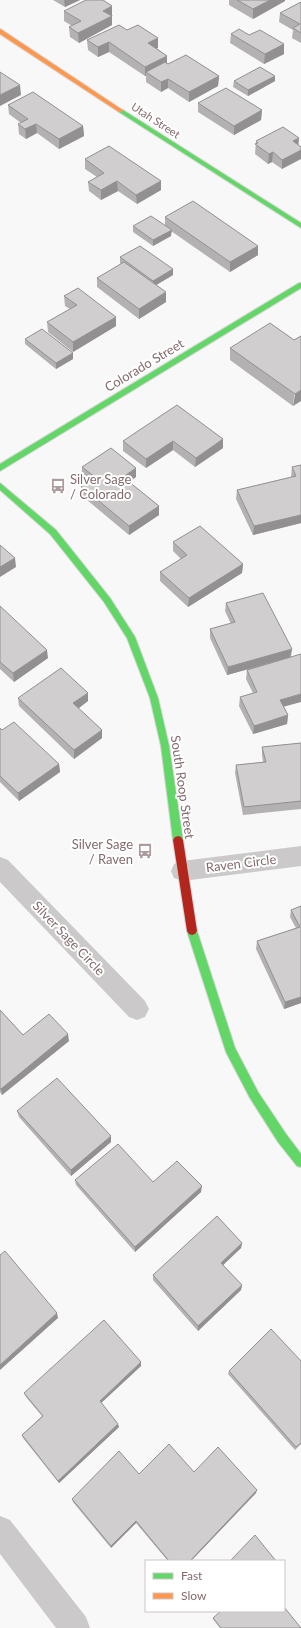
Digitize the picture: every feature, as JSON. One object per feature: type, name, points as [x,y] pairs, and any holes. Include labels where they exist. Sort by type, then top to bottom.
[{"type":"street","name":"Utah Street","points":[[0,31],[37,54],[143,126],[301,226]]},
{"type":"street","name":"Colorado Street","points":[[0,468],[301,285]]},
{"type":"street","name":"South Roop Street","points":[[0,486],[53,532],[107,600],[130,637],[154,698],[165,746],[182,871],[193,938],[230,1049],[254,1095],[275,1128],[301,1162]]},
{"type":"street","name":"Raven Circle","points":[[182,871],[301,856]]},
{"type":"street","name":"Silver Sage Circle","points":[[0,867],[137,1010]]},
{"type":"street","points":[[0,1530],[75,1628]]},
{"type":"building","points":[[86,0],[103,0],[112,6],[103,11],[112,16],[78,33],[69,27],[81,21],[64,11]]},
{"type":"building","points":[[237,0],[270,0],[253,9]]},
{"type":"building","points":[[301,2],[301,33],[293,28],[300,24],[280,13]]},
{"type":"building","points":[[119,25],[127,30],[138,25],[158,38],[148,43],[167,56],[145,67],[109,42],[98,47],[87,40]]},
{"type":"building","points":[[239,29],[249,35],[260,30],[284,44],[265,54],[231,34]]},
{"type":"building","points":[[186,55],[219,76],[189,92],[168,79],[161,82],[146,72],[165,62],[168,64]]},
{"type":"building","points":[[260,67],[275,76],[248,90],[234,81]]},
{"type":"building","points":[[0,72],[20,85],[0,95]]},
{"type":"building","points":[[226,88],[262,110],[234,126],[198,103]]},
{"type":"building","points":[[33,92],[83,126],[59,139],[36,124],[25,129],[18,124],[28,119],[8,105]]},
{"type":"building","points":[[283,127],[299,138],[293,141],[301,147],[301,150],[282,160],[273,152],[269,154],[255,144],[258,143],[256,141]]},
{"type":"building","points":[[109,146],[161,181],[136,195],[117,181],[101,190],[88,182],[104,173],[85,159]]},
{"type":"building","points":[[193,201],[258,246],[230,262],[165,217]]},
{"type":"building","points":[[151,216],[172,230],[153,240],[133,226]]},
{"type":"building","points":[[140,246],[173,269],[153,281],[120,257]]},
{"type":"building","points":[[124,262],[166,292],[139,309],[97,278]]},
{"type":"building","points":[[78,288],[116,317],[73,342],[47,322],[77,305],[64,296]]},
{"type":"building","points":[[270,323],[294,340],[301,336],[301,390],[295,394],[230,348]]},
{"type":"building","points":[[42,329],[73,353],[56,363],[25,339]]},
{"type":"building","points":[[177,405],[223,439],[196,458],[173,441],[146,459],[123,441]]},
{"type":"building","points":[[111,448],[136,468],[123,477],[159,506],[129,526],[81,486],[95,477],[82,467]]},
{"type":"building","points":[[301,465],[301,515],[254,526],[237,490],[296,476],[292,467]]},
{"type":"building","points":[[200,526],[243,564],[189,598],[160,572],[187,555],[173,542]]},
{"type":"building","points":[[0,545],[15,558],[0,567]]},
{"type":"building","points":[[263,593],[292,649],[228,667],[210,629],[235,622],[226,603]]},
{"type":"building","points":[[0,606],[47,650],[13,673],[0,662]]},
{"type":"building","points":[[301,654],[301,694],[280,700],[288,715],[254,726],[240,697],[257,692],[247,670]]},
{"type":"building","points":[[61,668],[88,693],[73,703],[102,730],[74,750],[18,698]]},
{"type":"building","points":[[14,722],[59,764],[18,793],[0,776],[0,728],[2,730]]},
{"type":"building","points":[[301,743],[301,801],[244,807],[236,765],[266,762],[262,747]]},
{"type":"building","points":[[301,906],[301,997],[285,1002],[257,941],[300,927],[291,910]]},
{"type":"building","points":[[0,1010],[23,1035],[49,1014],[68,1034],[1,1089],[0,1088]]},
{"type":"building","points":[[57,1078],[111,1136],[71,1170],[17,1111]]},
{"type":"building","points":[[118,1144],[153,1182],[177,1161],[202,1186],[135,1247],[75,1180]]},
{"type":"building","points":[[217,1216],[242,1243],[221,1263],[242,1285],[198,1326],[153,1275]]},
{"type":"building","points":[[5,1251],[57,1313],[0,1365],[0,1255]]},
{"type":"building","points":[[104,1320],[141,1362],[100,1401],[118,1424],[58,1481],[22,1435],[43,1416],[24,1393]]},
{"type":"building","points":[[271,1329],[301,1361],[301,1443],[296,1447],[229,1371]]},
{"type":"building","points":[[169,1444],[194,1472],[218,1447],[257,1490],[191,1560],[168,1560],[136,1521],[111,1546],[72,1499],[119,1451],[139,1474]]},
{"type":"building","points":[[255,1535],[275,1560],[231,1560]]},
{"type":"building","points":[[285,1608],[301,1628],[221,1628],[213,1618],[220,1612],[285,1612]]},
{"type":"traffic: fast","points":[[121,111],[301,226]]},
{"type":"traffic: fast","points":[[0,468],[301,285]]},
{"type":"traffic: fast","points":[[0,486],[53,532],[107,600],[131,637],[154,698],[165,746],[178,840]]},
{"type":"traffic: fast","points":[[192,931],[230,1049],[254,1095],[282,1138],[301,1162]]},
{"type":"traffic: slow","points":[[0,31],[121,111]]},
{"type":"traffic: jam","points":[[178,840],[192,931]]},
{"type":"place","name":"Silver Sage / Colorado","points":[[58,486]]},
{"type":"place","name":"Silver Sage / Raven","points":[[145,851]]}]
